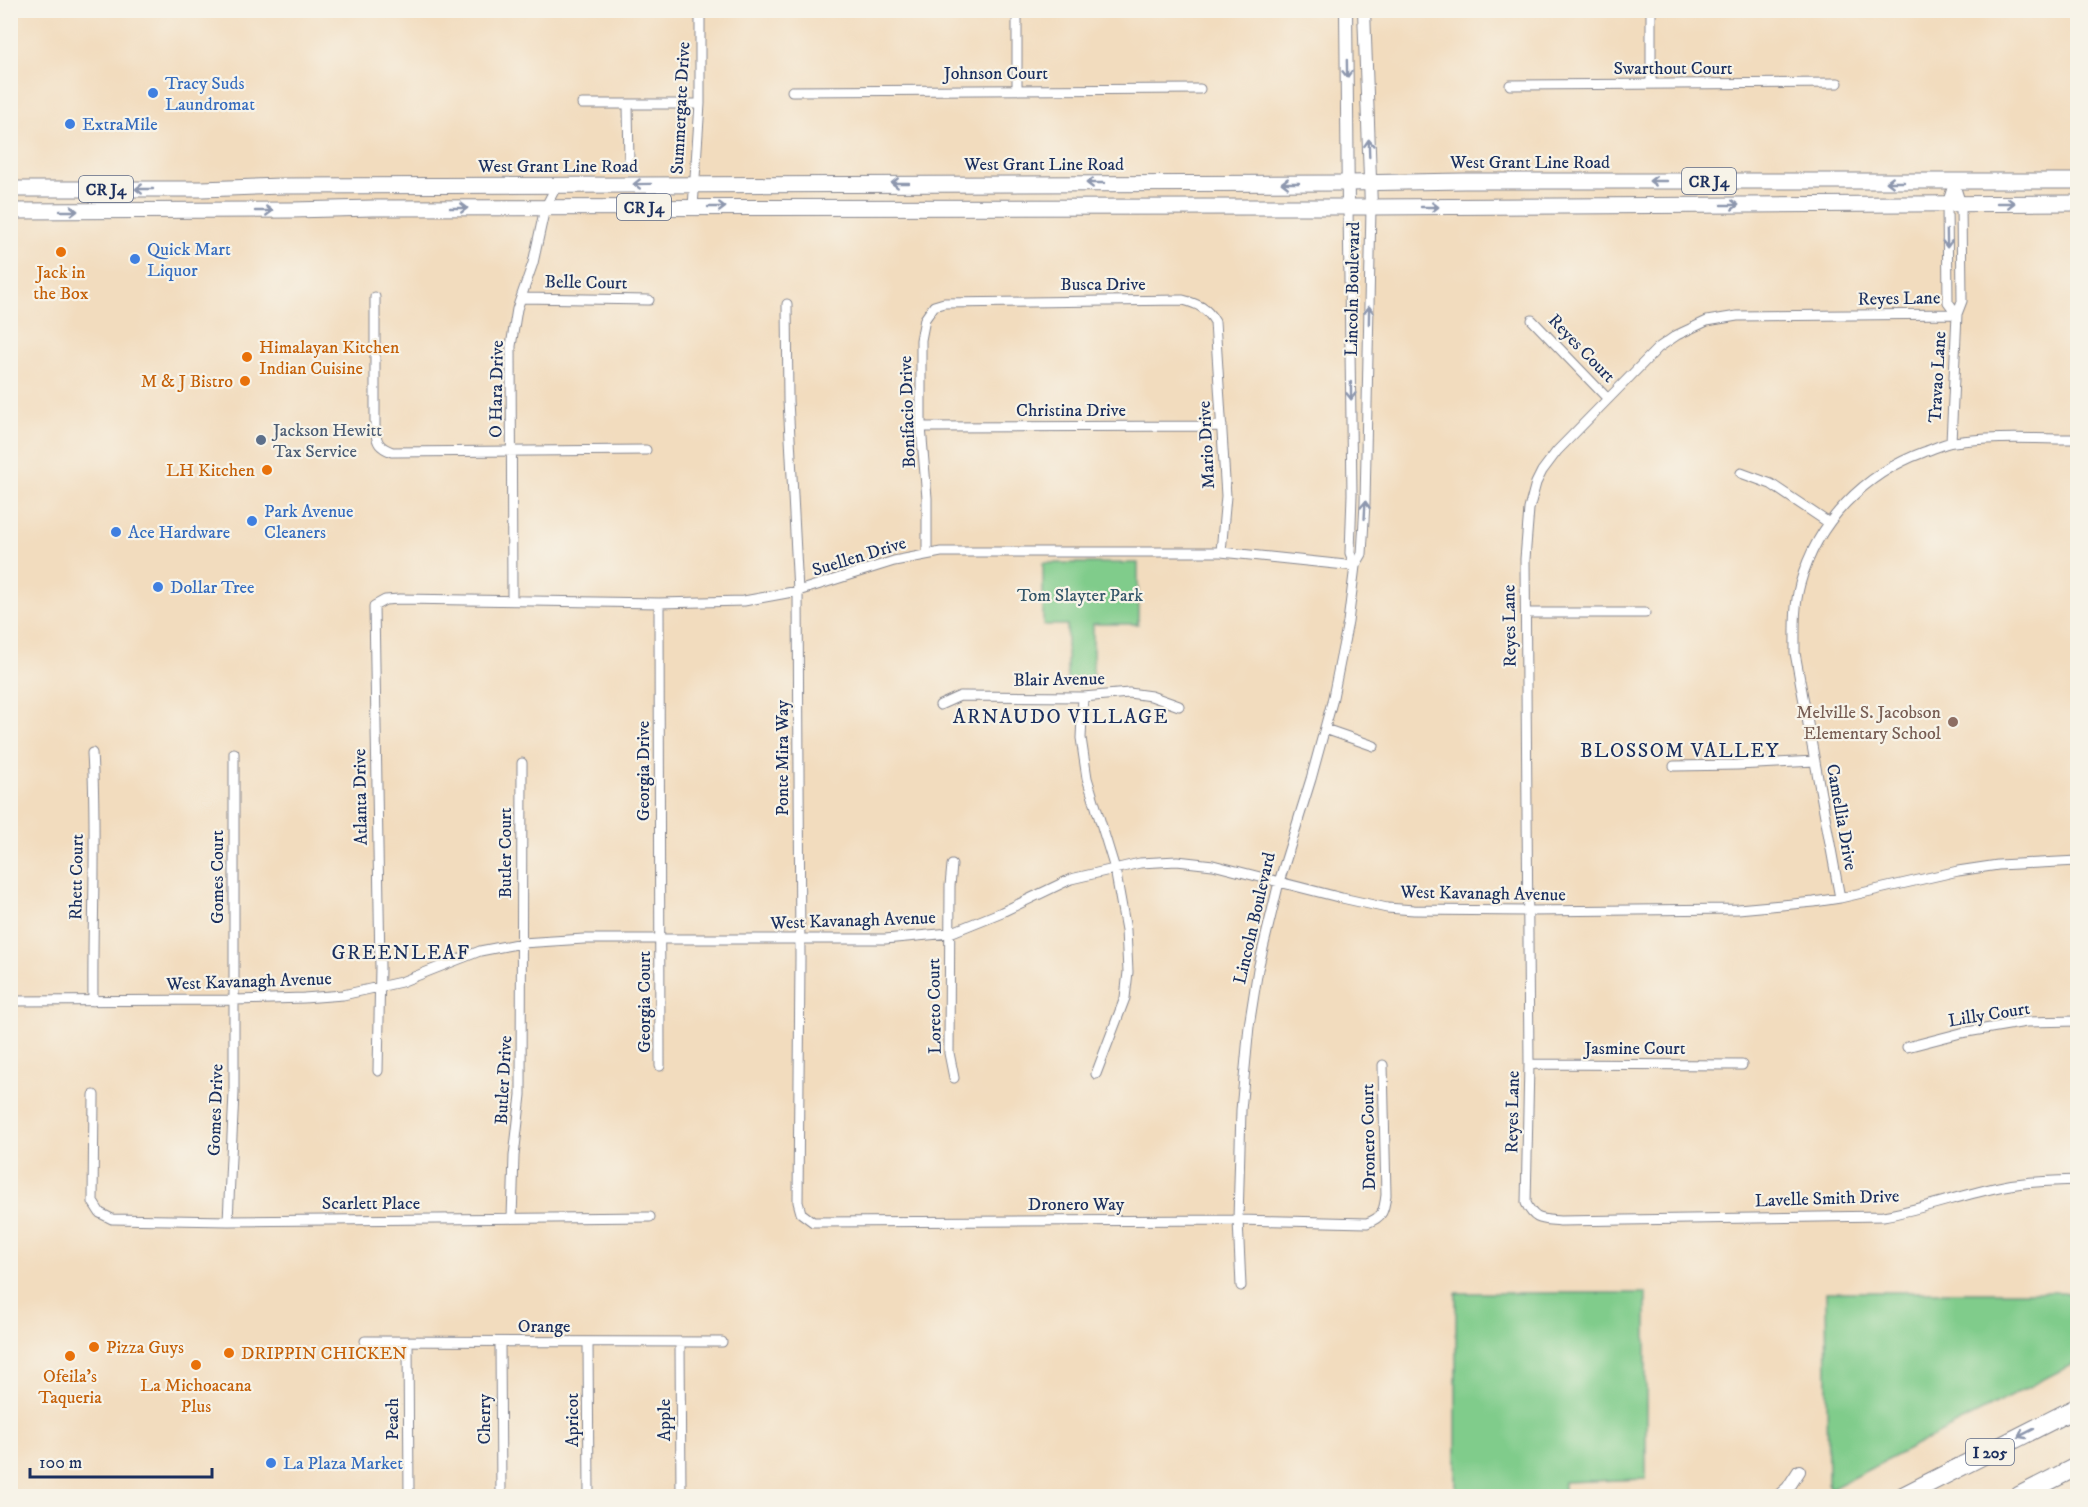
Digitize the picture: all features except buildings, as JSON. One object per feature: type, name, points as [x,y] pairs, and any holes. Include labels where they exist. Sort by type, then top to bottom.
[{"type":"highway","name":"I 205","points":[[1903,1497],[2078,1407]]},
{"type":"highway","points":[[2019,1497],[2078,1466]]},
{"type":"main road","name":"West Grant Line Road","points":[[10,189],[1464,181],[2078,181]]},
{"type":"main road","points":[[351,208],[362,201],[388,194],[394,186]]},
{"type":"main road","name":"CR J4","points":[[10,212],[351,208],[1371,207],[2078,203]]},
{"type":"street","name":"Summergate Drive","points":[[693,207],[700,104],[699,10]]},
{"type":"street","points":[[1017,10],[1017,90]]},
{"type":"street","name":"Lincoln Boulevard","points":[[1346,10],[1352,494],[1350,553],[1355,566]]},
{"type":"street","name":"Lincoln Boulevard","points":[[1241,1286],[1238,1220],[1241,1110],[1249,1026],[1258,969],[1279,882],[1325,729],[1348,622],[1355,566],[1362,554],[1371,207],[1364,10]]},
{"type":"street","points":[[1651,10],[1651,84]]},
{"type":"street","name":"Swarthout Court","points":[[1510,85],[1838,83]]},
{"type":"street","name":"Johnson Court","points":[[792,90],[1200,89]]},
{"type":"street","points":[[582,104],[700,104]]},
{"type":"street","points":[[628,105],[629,165]]},
{"type":"street","name":"Travao Lane","points":[[1954,182],[1948,302],[1957,314]]},
{"type":"street","name":"O Hara Drive","points":[[512,600],[512,346],[516,315],[533,263],[545,208],[557,185]]},
{"type":"street","name":"Travao Lane","points":[[1951,442],[1957,314],[1962,301],[1954,204]]},
{"type":"street","points":[[375,297],[375,430],[377,443],[382,448],[392,452],[646,450]]},
{"type":"street","name":"Belle Court","points":[[522,298],[649,300]]},
{"type":"street","name":"Busca Drive","points":[[966,302],[1183,300],[1197,303],[1209,311],[1215,322],[1217,337]]},
{"type":"street","name":"Bonifacio Drive","points":[[927,554],[927,498],[921,427],[921,340],[925,319],[934,306],[966,302]]},
{"type":"street","name":"Ponte Mira Way","points":[[787,304],[788,400],[798,591],[800,939],[798,1202],[801,1213]]},
{"type":"street","name":"Reyes Lane","points":[[1574,1220],[1540,1220],[1532,1214],[1526,1203],[1529,1064],[1525,559],[1528,509],[1536,483],[1557,450],[1658,348],[1677,335],[1707,321],[1737,316],[1957,314]]},
{"type":"street","name":"Reyes Court","points":[[1532,320],[1608,399]]},
{"type":"street","name":"Mario Drive","points":[[1217,337],[1226,496],[1221,552]]},
{"type":"street","name":"Christina Drive","points":[[921,427],[1222,426]]},
{"type":"street","name":"Camellia Drive","points":[[1840,898],[1795,652],[1795,611],[1800,584],[1810,558],[1829,523],[1851,496],[1870,479],[1910,457],[1951,442],[1985,439],[2078,439]]},
{"type":"street","points":[[1741,472],[1771,484],[1829,523]]},
{"type":"street","name":"Suellen Drive","points":[[374,606],[385,600],[400,599],[659,603],[744,601],[798,591],[894,561],[927,554],[1221,552],[1355,566]]},
{"type":"street","name":"Georgia Drive","points":[[659,603],[660,939]]},
{"type":"street","name":"Atlanta Drive","points":[[374,606],[378,1071]]},
{"type":"street","points":[[1526,613],[1645,613]]},
{"type":"street","name":"Blair Avenue","points":[[940,705],[960,696],[1083,697],[1129,693],[1151,696],[1179,706]]},
{"type":"street","points":[[1083,697],[1081,738],[1087,778],[1115,869],[1126,930],[1128,972],[1125,998],[1096,1074]]},
{"type":"street","points":[[1325,729],[1374,746]]},
{"type":"street","name":"Rhett Court","points":[[92,753],[93,1001]]},
{"type":"street","name":"Gomes Court","points":[[234,753],[234,1000]]},
{"type":"street","points":[[1674,766],[1815,760]]},
{"type":"street","name":"Butler Court","points":[[522,763],[522,943]]},
{"type":"street","name":"West Kavanagh Avenue","points":[[10,1001],[234,1000],[304,998],[343,994],[402,982],[480,951],[522,943],[584,939],[885,939],[950,933],[1002,912],[1071,879],[1140,863],[1177,861],[1213,865],[1387,908],[1528,911],[1738,909],[1840,898],[1998,865],[2078,861]]},
{"type":"street","name":"Loreto Court","points":[[952,865],[949,1053],[954,1078]]},
{"type":"street","name":"Georgia Court","points":[[660,939],[660,1066]]},
{"type":"street","name":"Butler Drive","points":[[512,1218],[514,1156],[521,1095],[522,943]]},
{"type":"street","name":"Gomes Drive","points":[[228,1221],[233,1122],[234,1000]]},
{"type":"street","name":"Lilly Court","points":[[1907,1047],[1960,1033],[2026,1022],[2078,1021]]},
{"type":"street","name":"Jasmine Court","points":[[1529,1064],[1742,1065]]},
{"type":"street","name":"Dronero Court","points":[[1355,1223],[1367,1223],[1379,1219],[1384,1212],[1386,1195],[1383,1065]]},
{"type":"street","name":"Scarlett Place","points":[[93,1095],[92,1194],[96,1208],[106,1217],[119,1220],[650,1217]]},
{"type":"street","name":"Lavelle Smith Drive","points":[[1574,1220],[1883,1216],[1910,1212],[2003,1186],[2035,1181],[2078,1180]]},
{"type":"street","name":"Dronero Way","points":[[801,1213],[813,1222],[1238,1220],[1355,1223]]},
{"type":"street","name":"Orange","points":[[365,1341],[722,1342]]},
{"type":"street","name":"Peach","points":[[408,1342],[409,1497]]},
{"type":"street","name":"Cherry","points":[[500,1342],[501,1497]]},
{"type":"street","name":"Apricot","points":[[588,1342],[589,1497]]},
{"type":"street","name":"Apple","points":[[680,1343],[681,1497]]},
{"type":"street","points":[[1779,1497],[1799,1471]]},
{"type":"green space","name":"Tom Slayter Park","points":[[1043,563],[1138,563],[1138,624],[1093,624],[1093,685],[1067,686],[1067,625],[1043,625]]},
{"type":"green space","points":[[1826,1292],[2077,1292],[2077,1362],[1831,1489],[1828,1483]]},
{"type":"green space","points":[[1456,1293],[1646,1293],[1646,1479],[1564,1482],[1564,1496],[1456,1496]]},
{"type":"place","name":"Tracy Suds Laundromat","points":[[153,93]]},
{"type":"place","name":"ExtraMile","points":[[70,124]]},
{"type":"place","name":"Jack in the Box","points":[[61,252]]},
{"type":"place","name":"Quick Mart Liquor","points":[[135,259]]},
{"type":"place","name":"Himalayan Kitchen Indian Cuisine","points":[[247,357]]},
{"type":"place","name":"M & J Bistro","points":[[245,381]]},
{"type":"place","name":"Jackson Hewitt Tax Service","points":[[261,440]]},
{"type":"place","name":"LH Kitchen","points":[[267,470]]},
{"type":"place","name":"Park Avenue Cleaners","points":[[252,521]]},
{"type":"place","name":"Ace Hardware","points":[[116,532]]},
{"type":"place","name":"Dollar Tree","points":[[158,587]]},
{"type":"place","name":"Melville S. Jacobson Elementary School","points":[[1953,722]]},
{"type":"place","name":"Pizza Guys","points":[[94,1347]]},
{"type":"place","name":"DRIPPIN CHICKEN","points":[[229,1353]]},
{"type":"place","name":"Ofeila's Taqueria","points":[[70,1356]]},
{"type":"place","name":"La Michoacana Plus","points":[[196,1365]]},
{"type":"place","name":"La Plaza Market","points":[[271,1463]]},
{"type":"district","name":"ARNAUDO VILLAGE","points":[[1061,716]]},
{"type":"district","name":"BLOSSOM VALLEY","points":[[1680,750]]},
{"type":"district","name":"GREENLEAF","points":[[401,952]]}]
